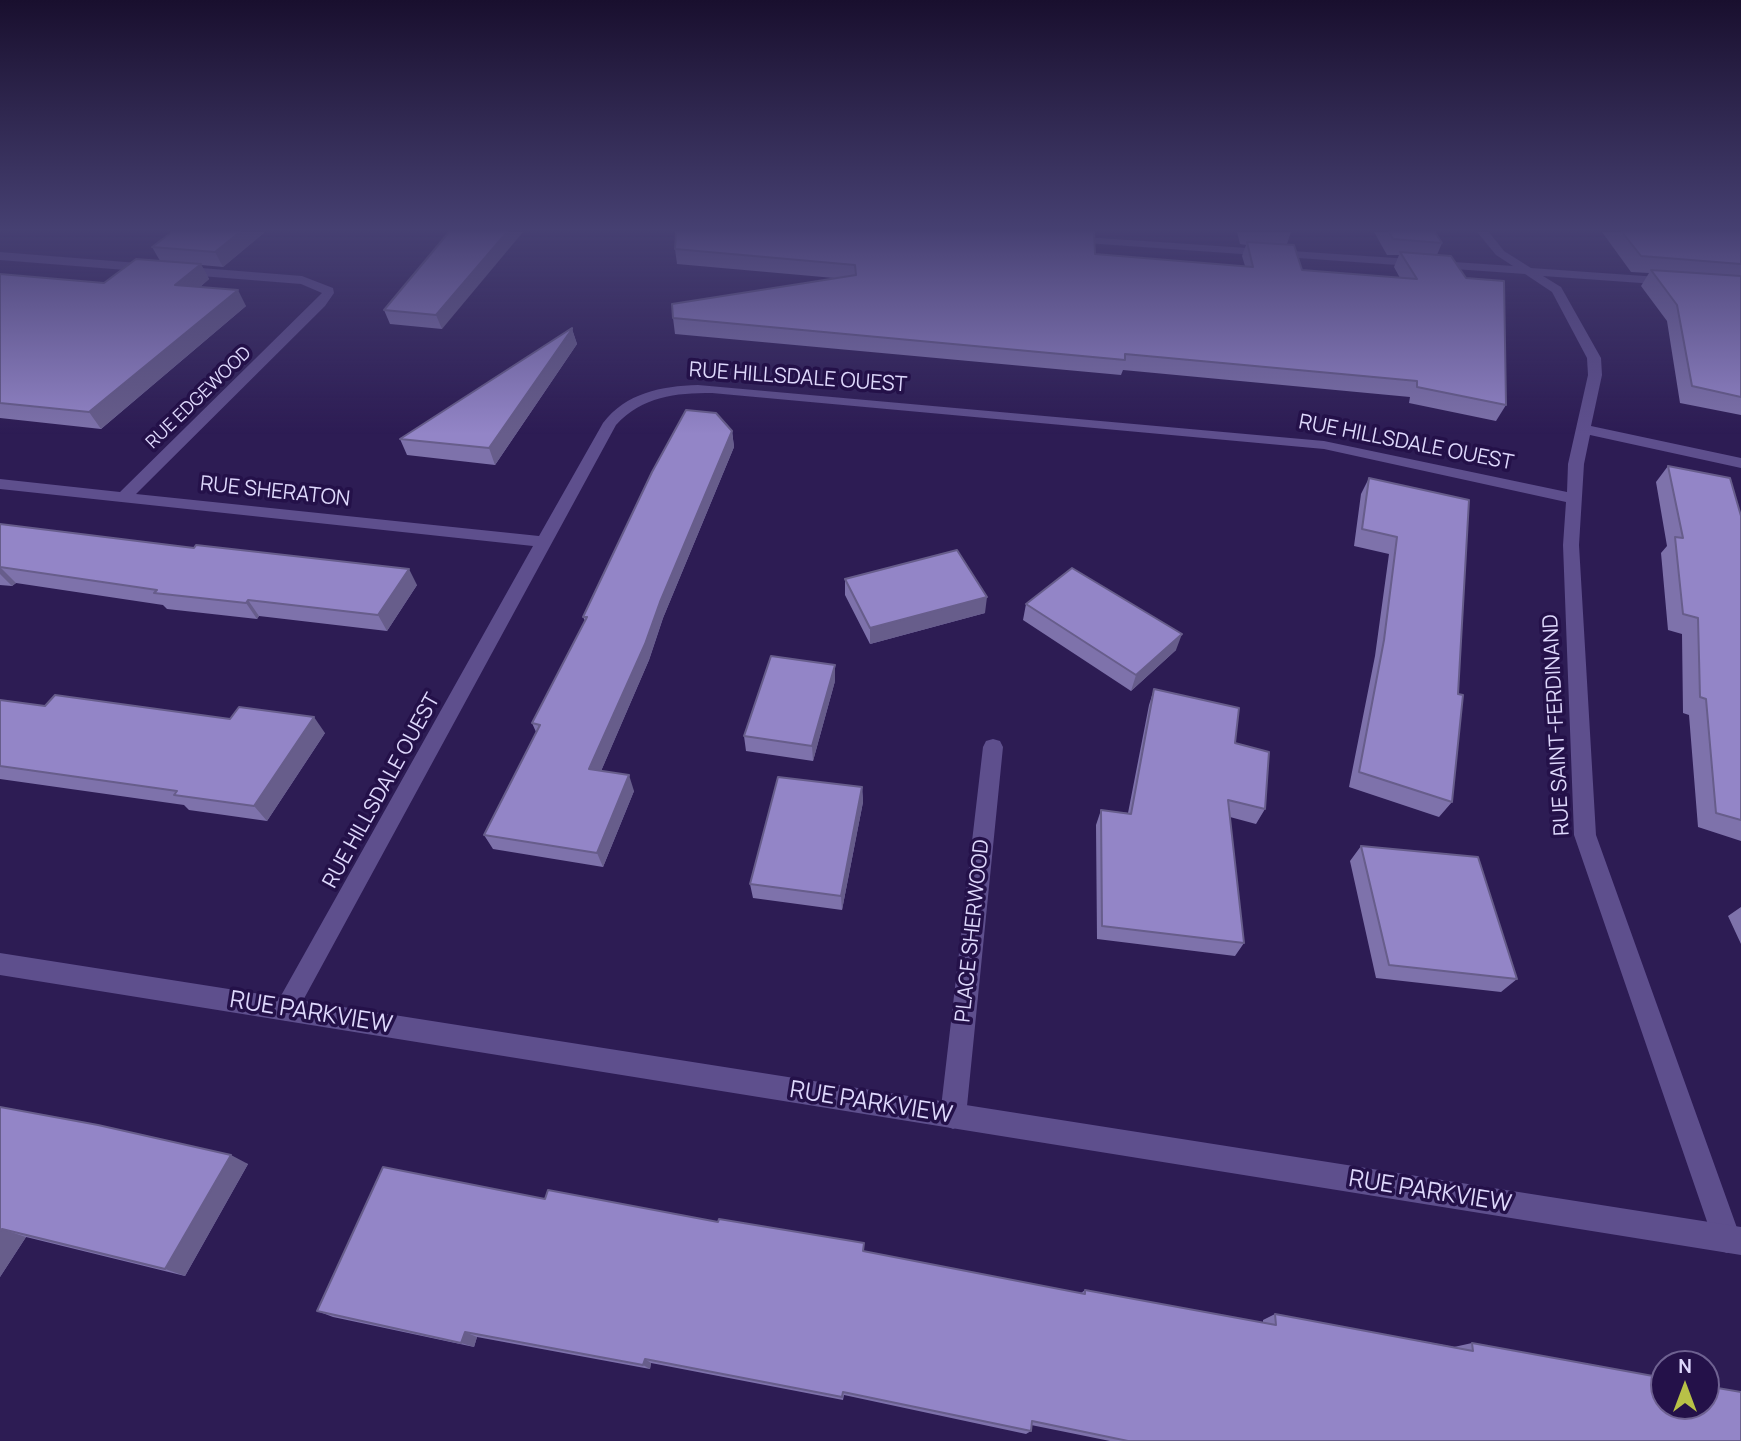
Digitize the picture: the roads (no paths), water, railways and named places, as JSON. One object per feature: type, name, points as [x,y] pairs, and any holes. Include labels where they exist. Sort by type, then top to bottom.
[{"type":"street","name":"RUE EDGEWOOD","points":[[124,497],[324,299]]},
{"type":"street","name":"RUE SAINT-FERDINAND","points":[[1562,299],[1594,358],[1595,375],[1572,498],[1571,545],[1585,835],[1734,1240]]},
{"type":"street","name":"RUE HILLSDALE OUEST","points":[[286,1009],[618,412],[642,398],[693,388],[1324,445],[1572,498]]},
{"type":"street","points":[[1584,429],[1741,463]]},
{"type":"street","name":"RUE SHERATON","points":[[0,484],[545,542]]},
{"type":"street","name":"PLACE SHERWOOD","points":[[953,1116],[993,747]]},
{"type":"street","name":"RUE PARKVIEW","points":[[0,964],[1734,1240]]}]
